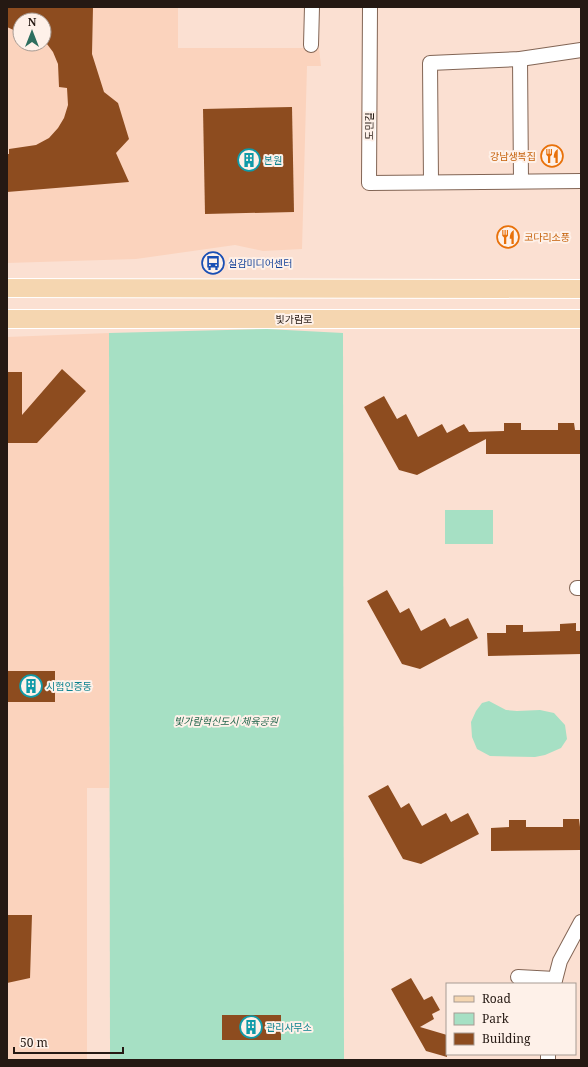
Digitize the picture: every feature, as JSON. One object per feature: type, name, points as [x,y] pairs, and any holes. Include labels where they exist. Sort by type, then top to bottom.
[{"type":"main road","points":[[7,288],[581,289]]},
{"type":"main road","name":"빛가람로","points":[[7,320],[581,319]]},
{"type":"street","points":[[312,7],[312,45]]},
{"type":"street","name":"도민길","points":[[370,7],[369,183],[581,181]]},
{"type":"street","points":[[432,182],[430,63],[520,59],[581,50]]},
{"type":"street","points":[[520,59],[521,181]]},
{"type":"street","points":[[518,977],[555,982],[560,961],[581,922]]},
{"type":"shaded area","points":[[7,7],[178,7],[178,48],[319,48],[321,66],[307,66],[302,249],[263,251],[235,245],[136,259],[7,263]]},
{"type":"shaded area","points":[[109,333],[109,788],[87,788],[87,1060],[7,1060],[7,337]]},
{"type":"green space","name":"빛가람혁신도시 체육공원","points":[[267,329],[343,333],[344,1060],[110,1060],[109,333]]},
{"type":"green space","points":[[445,510],[493,510],[493,544],[445,544]]},
{"type":"green space","points":[[489,701],[506,710],[540,710],[554,713],[565,725],[567,739],[561,748],[545,755],[535,757],[490,756],[477,749],[472,737],[471,722],[482,703]]},
{"type":"building","points":[[7,7],[93,7],[92,54],[104,92],[118,103],[129,139],[116,153],[129,182],[7,192],[7,154],[9,154],[9,149],[36,145],[49,138],[64,118],[68,105],[67,88],[59,87],[58,64],[52,51],[52,12],[12,12],[12,29],[7,27]]},
{"type":"building","name":"본원","points":[[292,107],[294,212],[205,214],[203,109]]},
{"type":"building","points":[[62,369],[86,391],[37,443],[7,443],[7,372],[22,372],[22,415]]},
{"type":"building","points":[[384,396],[397,419],[406,414],[418,437],[442,424],[447,433],[464,424],[469,432],[504,431],[504,423],[521,423],[521,430],[558,430],[558,423],[574,423],[575,430],[581,430],[581,454],[486,454],[486,439],[417,475],[399,470],[364,407]]},
{"type":"building","points":[[387,590],[400,613],[409,608],[421,631],[445,618],[450,627],[468,618],[478,638],[420,669],[402,664],[367,601]]},
{"type":"building","points":[[576,623],[576,631],[581,631],[581,654],[488,656],[487,633],[506,633],[506,625],[523,625],[523,632],[560,631],[560,624]]},
{"type":"building","name":"시험인증동","points":[[7,671],[55,671],[55,702],[7,702]]},
{"type":"building","points":[[388,785],[401,808],[409,803],[422,826],[446,813],[451,822],[468,813],[479,834],[421,864],[403,859],[368,796]]},
{"type":"building","points":[[563,819],[579,819],[581,827],[581,850],[491,851],[491,828],[509,827],[509,820],[526,820],[526,827],[563,827]]},
{"type":"building","points":[[7,915],[32,915],[30,978],[7,983]]},
{"type":"building","points":[[411,978],[424,1000],[432,996],[440,1010],[432,1014],[434,1019],[420,1027],[446,1035],[447,1057],[426,1051],[391,989]]},
{"type":"building","name":"관리사무소","points":[[222,1015],[281,1015],[281,1040],[222,1040]]},
{"type":"place","name":"강남생복집","points":[[552,156]]},
{"type":"place","name":"본원","points":[[249,160]]},
{"type":"place","name":"코다리소풍","points":[[508,237]]},
{"type":"place","name":"실감미디어센터","points":[[213,263]]},
{"type":"place","name":"시험인증동","points":[[31,686]]},
{"type":"place","name":"관리사무소","points":[[251,1027]]}]
